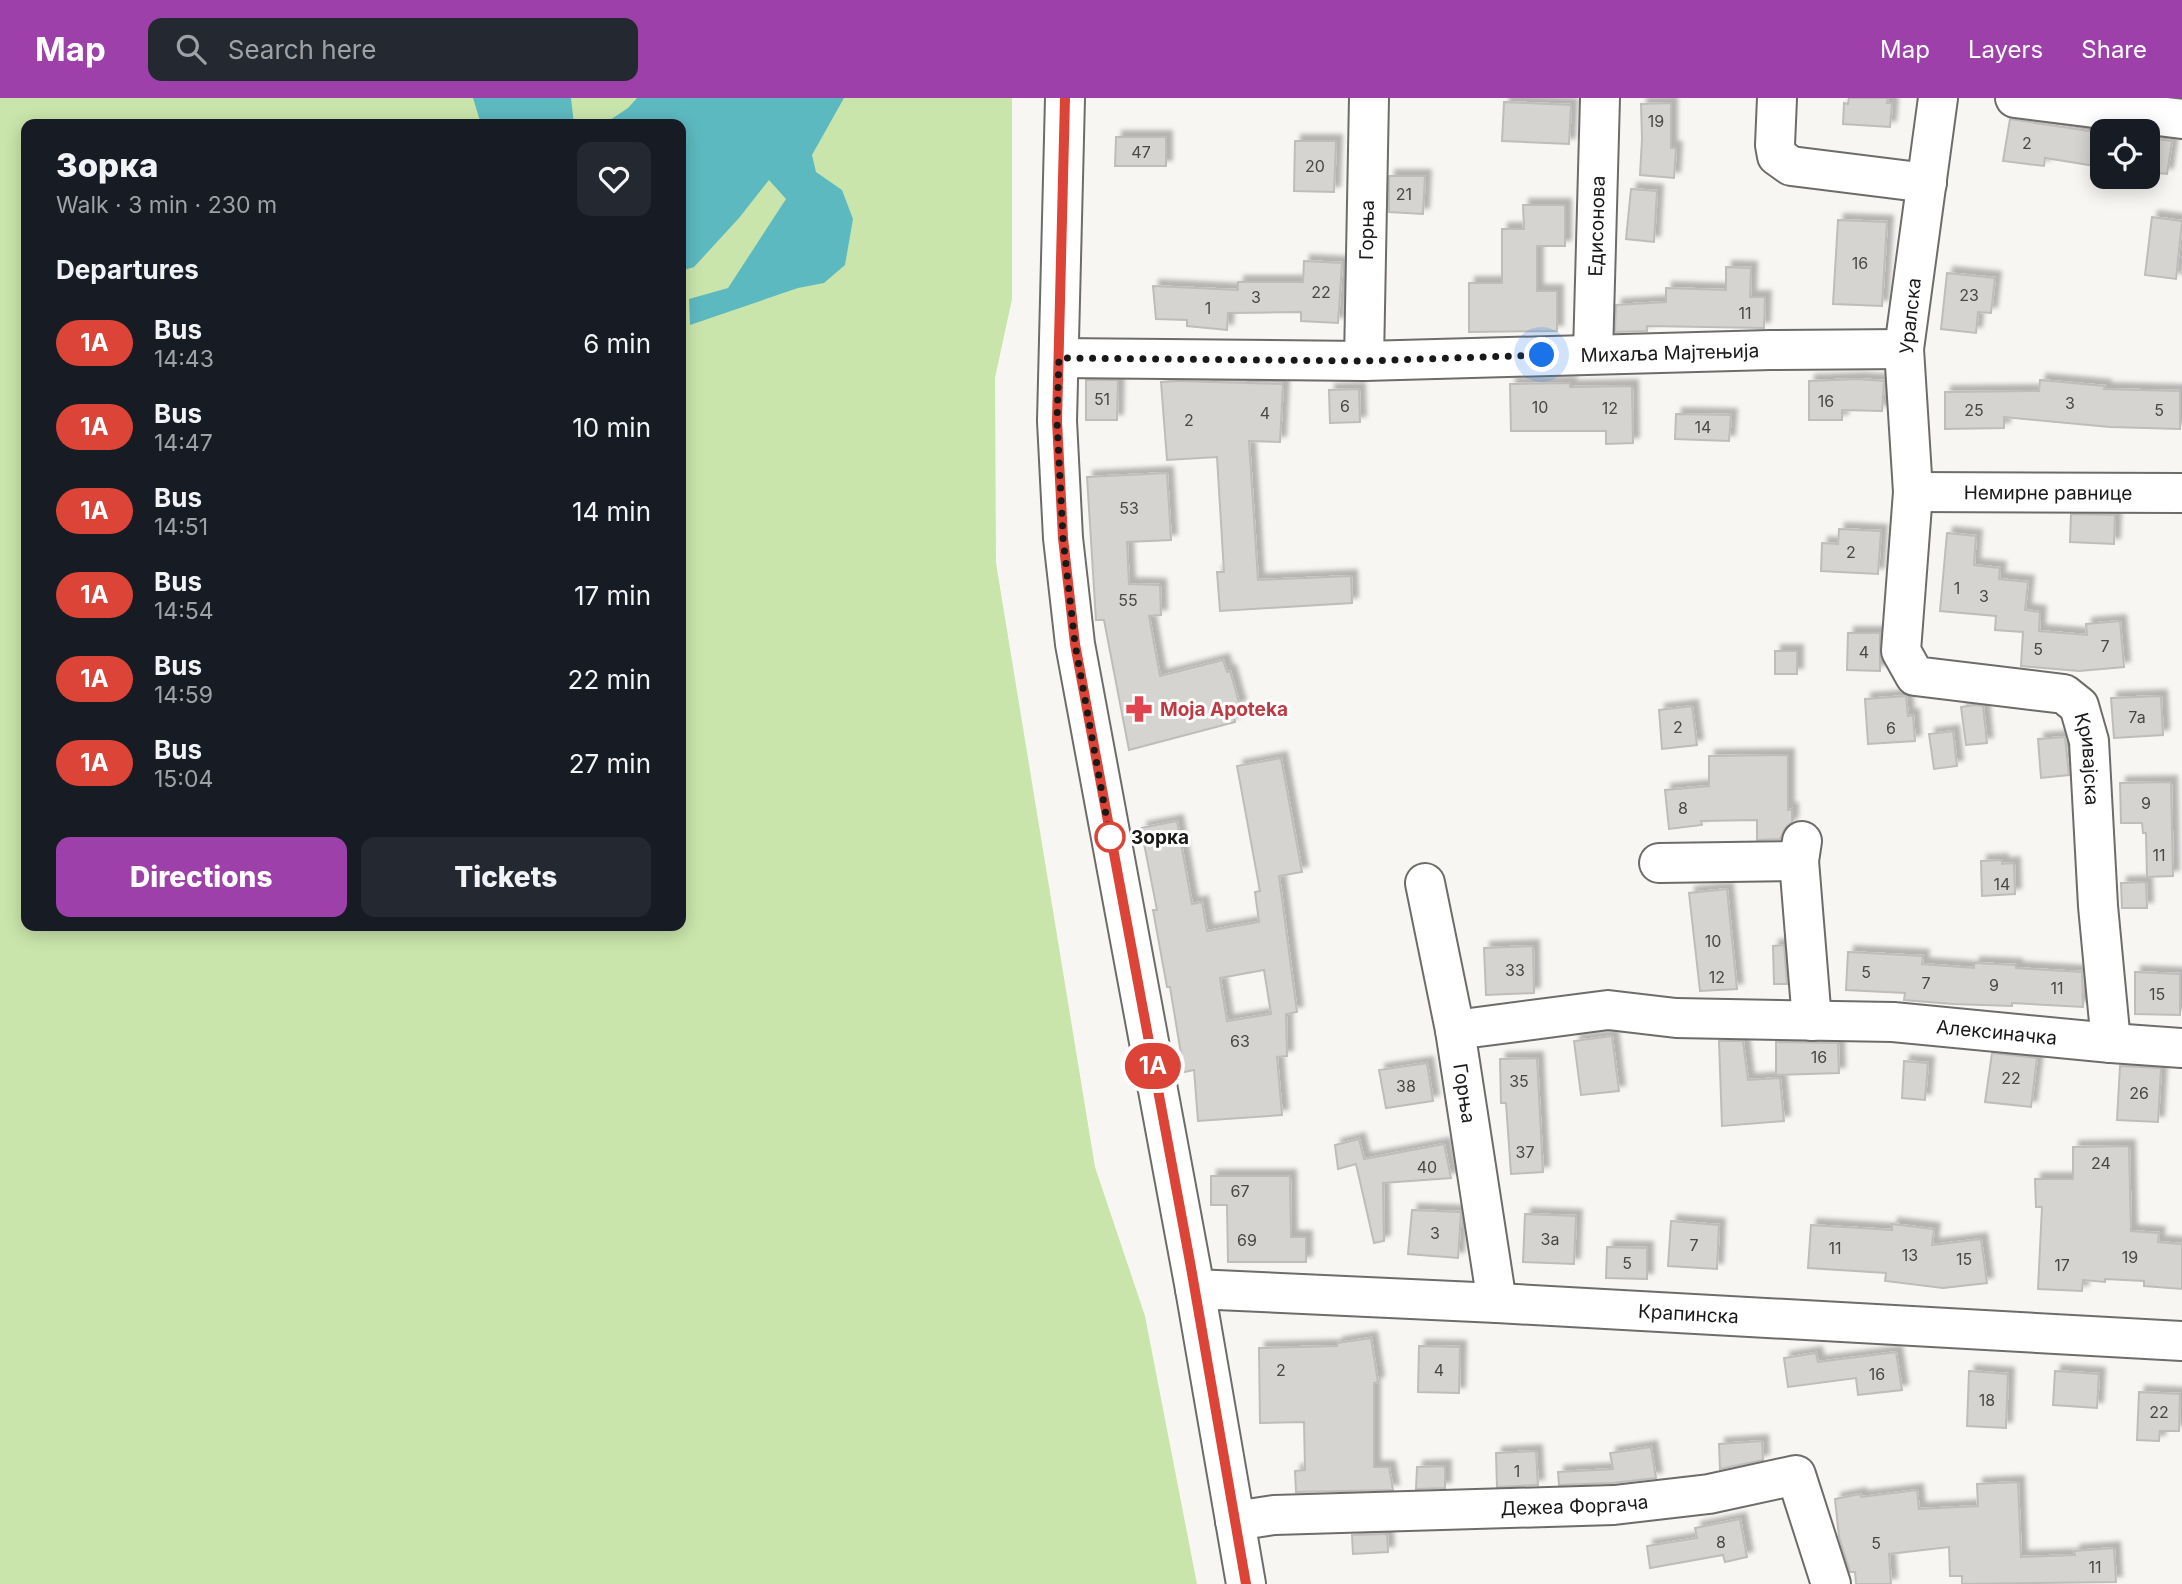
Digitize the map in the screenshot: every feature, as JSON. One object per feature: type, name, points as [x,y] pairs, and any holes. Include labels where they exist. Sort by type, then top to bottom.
[{"type":"street","points":[[1065,98],[1057,421],[1063,538],[1075,644],[1247,1584]]},
{"type":"street","name":"Горња","points":[[1364,361],[1369,98]]},
{"type":"street","name":"Едисонова","points":[[1593,354],[1600,98]]},
{"type":"street","points":[[1777,98],[1777,156],[1791,166],[1927,183]]},
{"type":"street","name":"Уралска","points":[[1913,492],[1904,349],[1938,98]]},
{"type":"street","points":[[2015,98],[2182,119]]},
{"type":"street","name":"Михаља Мајтењија","points":[[1059,358],[1364,361],[1904,349]]},
{"type":"street","name":"Немирне равнице","points":[[1913,492],[2182,493]]},
{"type":"street","name":"Кривајска","points":[[1913,492],[1901,650],[1915,676],[2064,694],[2079,706],[2089,741],[2098,906],[2111,1044]]},
{"type":"street","points":[[1659,863],[1801,851],[1812,1021]]},
{"type":"street","name":"Горња","points":[[1425,883],[1455,1030],[1497,1303]]},
{"type":"street","name":"Алексиначка","points":[[1455,1030],[1608,1010],[1676,1018],[1893,1022],[2111,1044],[2182,1048]]},
{"type":"street","name":"Крапинска","points":[[1195,1289],[2182,1341]]},
{"type":"street","name":"Дежеа Форгача","points":[[1235,1521],[1274,1514],[1614,1505],[1709,1494],[1796,1475],[1831,1584]]},
{"type":"green space","points":[[0,98],[1012,98],[1012,299],[995,378],[996,563],[1095,1167],[1145,1316],[1197,1584],[0,1584]]},
{"type":"water","points":[[473,98],[571,98],[573,119],[479,119]]},
{"type":"water","points":[[637,98],[844,98],[812,155],[816,172],[842,190],[853,219],[845,265],[824,283],[798,288],[690,325],[689,299],[728,288],[786,199],[769,180],[694,267],[686,269],[686,119],[612,119]]},
{"type":"building","points":[[1849,98],[1888,98],[1887,103],[1892,103],[1890,127],[1843,124],[1844,103],[1848,104]]},
{"type":"building","points":[[1504,102],[1571,105],[1569,144],[1502,141]]},
{"type":"building","points":[[1671,103],[1671,148],[1676,148],[1674,178],[1640,175],[1641,104]]},
{"type":"building","points":[[2010,119],[2090,131],[2090,165],[2045,158],[2044,166],[2003,161]]},
{"type":"building","points":[[1116,137],[1166,137],[1166,166],[1115,166]]},
{"type":"building","points":[[2160,140],[2172,141],[2167,174],[2160,173]]},
{"type":"building","points":[[1295,141],[1336,141],[1334,192],[1294,191]]},
{"type":"building","points":[[1389,176],[1425,176],[1423,214],[1389,212]]},
{"type":"building","points":[[1631,189],[1657,191],[1654,242],[1626,239]]},
{"type":"building","points":[[1523,205],[1565,205],[1565,246],[1537,246],[1537,291],[1557,291],[1557,331],[1469,332],[1469,283],[1502,283],[1502,229],[1524,229]]},
{"type":"building","points":[[2152,217],[2182,221],[2176,279],[2145,275]]},
{"type":"building","points":[[1838,220],[1887,222],[1882,306],[1833,304]]},
{"type":"building","points":[[1304,261],[1342,263],[1338,323],[1301,321],[1301,312],[1228,313],[1227,330],[1187,326],[1187,320],[1156,319],[1153,286],[1238,290],[1238,282],[1303,282]]},
{"type":"building","points":[[1726,267],[1751,268],[1750,297],[1765,297],[1764,328],[1647,326],[1647,331],[1615,332],[1616,305],[1666,302],[1666,288],[1726,290]]},
{"type":"building","points":[[1947,273],[1995,278],[1991,313],[1978,312],[1976,333],[1941,329]]},
{"type":"building","points":[[1086,380],[1118,380],[1117,420],[1086,420]]},
{"type":"building","points":[[2040,380],[2105,386],[2104,389],[2180,391],[2180,429],[2110,427],[2004,417],[2004,428],[1945,429],[1945,392],[2039,391]]},
{"type":"building","points":[[1809,381],[1884,381],[1882,411],[1842,410],[1842,420],[1809,420]]},
{"type":"building","points":[[1161,382],[1283,384],[1280,442],[1249,441],[1258,580],[1351,576],[1352,603],[1220,611],[1217,572],[1224,572],[1217,457],[1167,460]]},
{"type":"building","points":[[1570,383],[1570,387],[1632,386],[1633,443],[1606,444],[1606,431],[1511,431],[1510,384]]},
{"type":"building","points":[[1359,389],[1360,422],[1330,423],[1329,390]]},
{"type":"building","points":[[1676,414],[1731,415],[1729,441],[1675,439]]},
{"type":"building","points":[[1167,473],[1171,540],[1127,542],[1129,584],[1160,585],[1161,615],[1149,616],[1160,676],[1223,660],[1227,672],[1230,671],[1240,706],[1232,708],[1235,722],[1129,750],[1104,620],[1096,620],[1087,477]]},
{"type":"building","points":[[2071,514],[2115,515],[2114,544],[2070,542]]},
{"type":"building","points":[[1839,529],[1881,531],[1878,574],[1821,571],[1822,543],[1838,544]]},
{"type":"building","points":[[1947,533],[1976,536],[1974,565],[2000,568],[1999,579],[2028,582],[2025,610],[2040,612],[2039,631],[2087,635],[2086,624],[2120,621],[2124,667],[2079,671],[2021,666],[2023,632],[1995,630],[1996,616],[1940,611]]},
{"type":"building","points":[[1848,633],[1880,633],[1880,671],[1847,670]]},
{"type":"building","points":[[1775,651],[1797,651],[1797,674],[1775,674]]},
{"type":"building","points":[[1906,696],[1908,716],[1913,715],[1915,741],[1868,744],[1865,699]]},
{"type":"building","points":[[2161,696],[2163,735],[2114,738],[2111,698]]},
{"type":"building","points":[[1692,706],[1697,745],[1662,749],[1659,710]]},
{"type":"building","points":[[1983,706],[1987,743],[1966,745],[1961,707]]},
{"type":"building","points":[[1953,731],[1957,766],[1934,769],[1929,734]]},
{"type":"building","points":[[2065,737],[2069,775],[2041,778],[2038,739]]},
{"type":"building","points":[[1788,755],[1788,810],[1792,809],[1792,822],[1785,828],[1780,839],[1757,840],[1757,820],[1701,821],[1702,825],[1669,829],[1665,790],[1709,786],[1709,756]]},
{"type":"building","points":[[1281,758],[1302,872],[1279,876],[1297,1012],[1286,1014],[1287,1056],[1277,1057],[1282,1115],[1198,1121],[1194,1070],[1184,1072],[1170,987],[1167,987],[1153,910],[1157,910],[1141,828],[1177,821],[1192,904],[1202,902],[1207,931],[1259,922],[1255,892],[1260,891],[1237,766]],"holes":[[[1264,970],[1271,1014],[1227,1021],[1220,978]]]},
{"type":"building","points":[[2171,782],[2173,876],[2147,877],[2146,833],[2143,833],[2142,823],[2121,823],[2120,783]]},
{"type":"building","points":[[2002,860],[2002,864],[2014,863],[2015,894],[1982,896],[1981,861]]},
{"type":"building","points":[[2146,882],[2147,908],[2122,908],[2121,883]]},
{"type":"building","points":[[1727,889],[1737,989],[1700,991],[1689,893]]},
{"type":"building","points":[[1784,945],[1787,984],[1774,984],[1773,946]]},
{"type":"building","points":[[1533,946],[1534,993],[1486,995],[1484,948]]},
{"type":"building","points":[[1848,952],[1923,956],[1922,964],[1974,968],[1974,963],[2016,965],[2016,968],[2082,972],[2083,1007],[2012,1003],[2012,1006],[1953,1004],[1904,1000],[1905,993],[1846,990]]},
{"type":"building","points":[[2135,972],[2180,974],[2180,1015],[2135,1014]]},
{"type":"building","points":[[1612,1036],[1619,1091],[1581,1095],[1574,1041]]},
{"type":"building","points":[[1719,1041],[1743,1041],[1748,1080],[1780,1078],[1784,1121],[1722,1126]]},
{"type":"building","points":[[1776,1042],[1838,1043],[1839,1073],[1776,1075]]},
{"type":"building","points":[[1992,1053],[2037,1058],[2031,1107],[1985,1102]]},
{"type":"building","points":[[1537,1058],[1543,1172],[1511,1174],[1506,1103],[1501,1103],[1500,1059]]},
{"type":"building","points":[[1904,1061],[1928,1063],[1925,1100],[1902,1098]]},
{"type":"building","points":[[1427,1063],[1433,1101],[1386,1108],[1379,1070]]},
{"type":"building","points":[[2120,1066],[2161,1068],[2158,1122],[2117,1120]]},
{"type":"building","points":[[1359,1139],[1364,1159],[1444,1144],[1451,1178],[1383,1183],[1384,1241],[1374,1243],[1356,1164],[1338,1169],[1335,1145]]},
{"type":"building","points":[[2129,1146],[2131,1231],[2159,1233],[2158,1242],[2182,1244],[2182,1289],[2144,1286],[2144,1281],[2105,1279],[2105,1282],[2083,1280],[2082,1291],[2038,1289],[2042,1207],[2036,1207],[2035,1179],[2073,1179],[2073,1147]]},
{"type":"building","points":[[1211,1176],[1290,1176],[1291,1237],[1306,1237],[1306,1262],[1228,1262],[1227,1205],[1211,1205]]},
{"type":"building","points":[[1412,1210],[1461,1212],[1458,1258],[1408,1254]]},
{"type":"building","points":[[1525,1214],[1576,1216],[1574,1264],[1523,1262]]},
{"type":"building","points":[[1671,1221],[1719,1225],[1717,1269],[1668,1266]]},
{"type":"building","points":[[1892,1224],[1934,1229],[1932,1245],[1981,1239],[1987,1283],[1943,1288],[1885,1281],[1886,1273],[1808,1268],[1811,1225],[1892,1230]]},
{"type":"building","points":[[1607,1247],[1647,1248],[1647,1279],[1606,1278]]},
{"type":"building","points":[[1371,1338],[1378,1382],[1374,1383],[1374,1467],[1389,1467],[1393,1490],[1296,1492],[1295,1471],[1305,1470],[1304,1422],[1260,1423],[1259,1348],[1337,1346],[1337,1343]]},
{"type":"building","points":[[1419,1346],[1460,1347],[1459,1393],[1418,1392]]},
{"type":"building","points":[[1896,1352],[1902,1390],[1858,1395],[1856,1378],[1788,1387],[1784,1358],[1816,1353],[1818,1362]]},
{"type":"building","points":[[1969,1371],[2008,1374],[2006,1428],[1967,1426]]},
{"type":"building","points":[[2055,1371],[2099,1374],[2097,1408],[2053,1405]]},
{"type":"building","points":[[2139,1392],[2180,1394],[2179,1431],[2160,1431],[2159,1441],[2137,1440]]},
{"type":"building","points":[[1762,1441],[1763,1460],[1720,1469],[1719,1444]]},
{"type":"building","points":[[1651,1447],[1656,1478],[1559,1485],[1558,1472],[1613,1469],[1610,1453]]},
{"type":"building","points":[[1536,1451],[1538,1485],[1497,1487],[1496,1453]]},
{"type":"building","points":[[1445,1466],[1445,1488],[1416,1489],[1417,1467]]},
{"type":"building","points":[[2018,1482],[2021,1557],[2075,1555],[2074,1551],[2114,1548],[2116,1582],[1962,1584],[1962,1576],[1950,1576],[1949,1547],[1889,1554],[1891,1584],[1856,1584],[1855,1572],[1850,1572],[1839,1537],[1835,1499],[1860,1494],[1861,1497],[1917,1490],[1919,1509],[1978,1506],[1977,1484]]},
{"type":"building","points":[[1740,1519],[1747,1557],[1725,1562],[1723,1555],[1650,1568],[1647,1546],[1697,1538],[1695,1528]]},
{"type":"building","points":[[1387,1534],[1388,1552],[1353,1554],[1352,1535]]},
{"type":"bus line","name":"1A","points":[[1065,98],[1057,421],[1063,538],[1075,644],[1190,1262],[1246,1584]]},
{"type":"place","name":"Moja Apoteka","points":[[1139,709]]},
{"type":"place","name":"Зорка","points":[[1110,837]]},
{"type":"route","points":[[1110,837],[1075,644],[1063,538],[1057,421],[1059,358],[1364,361],[1542,355]]}]
